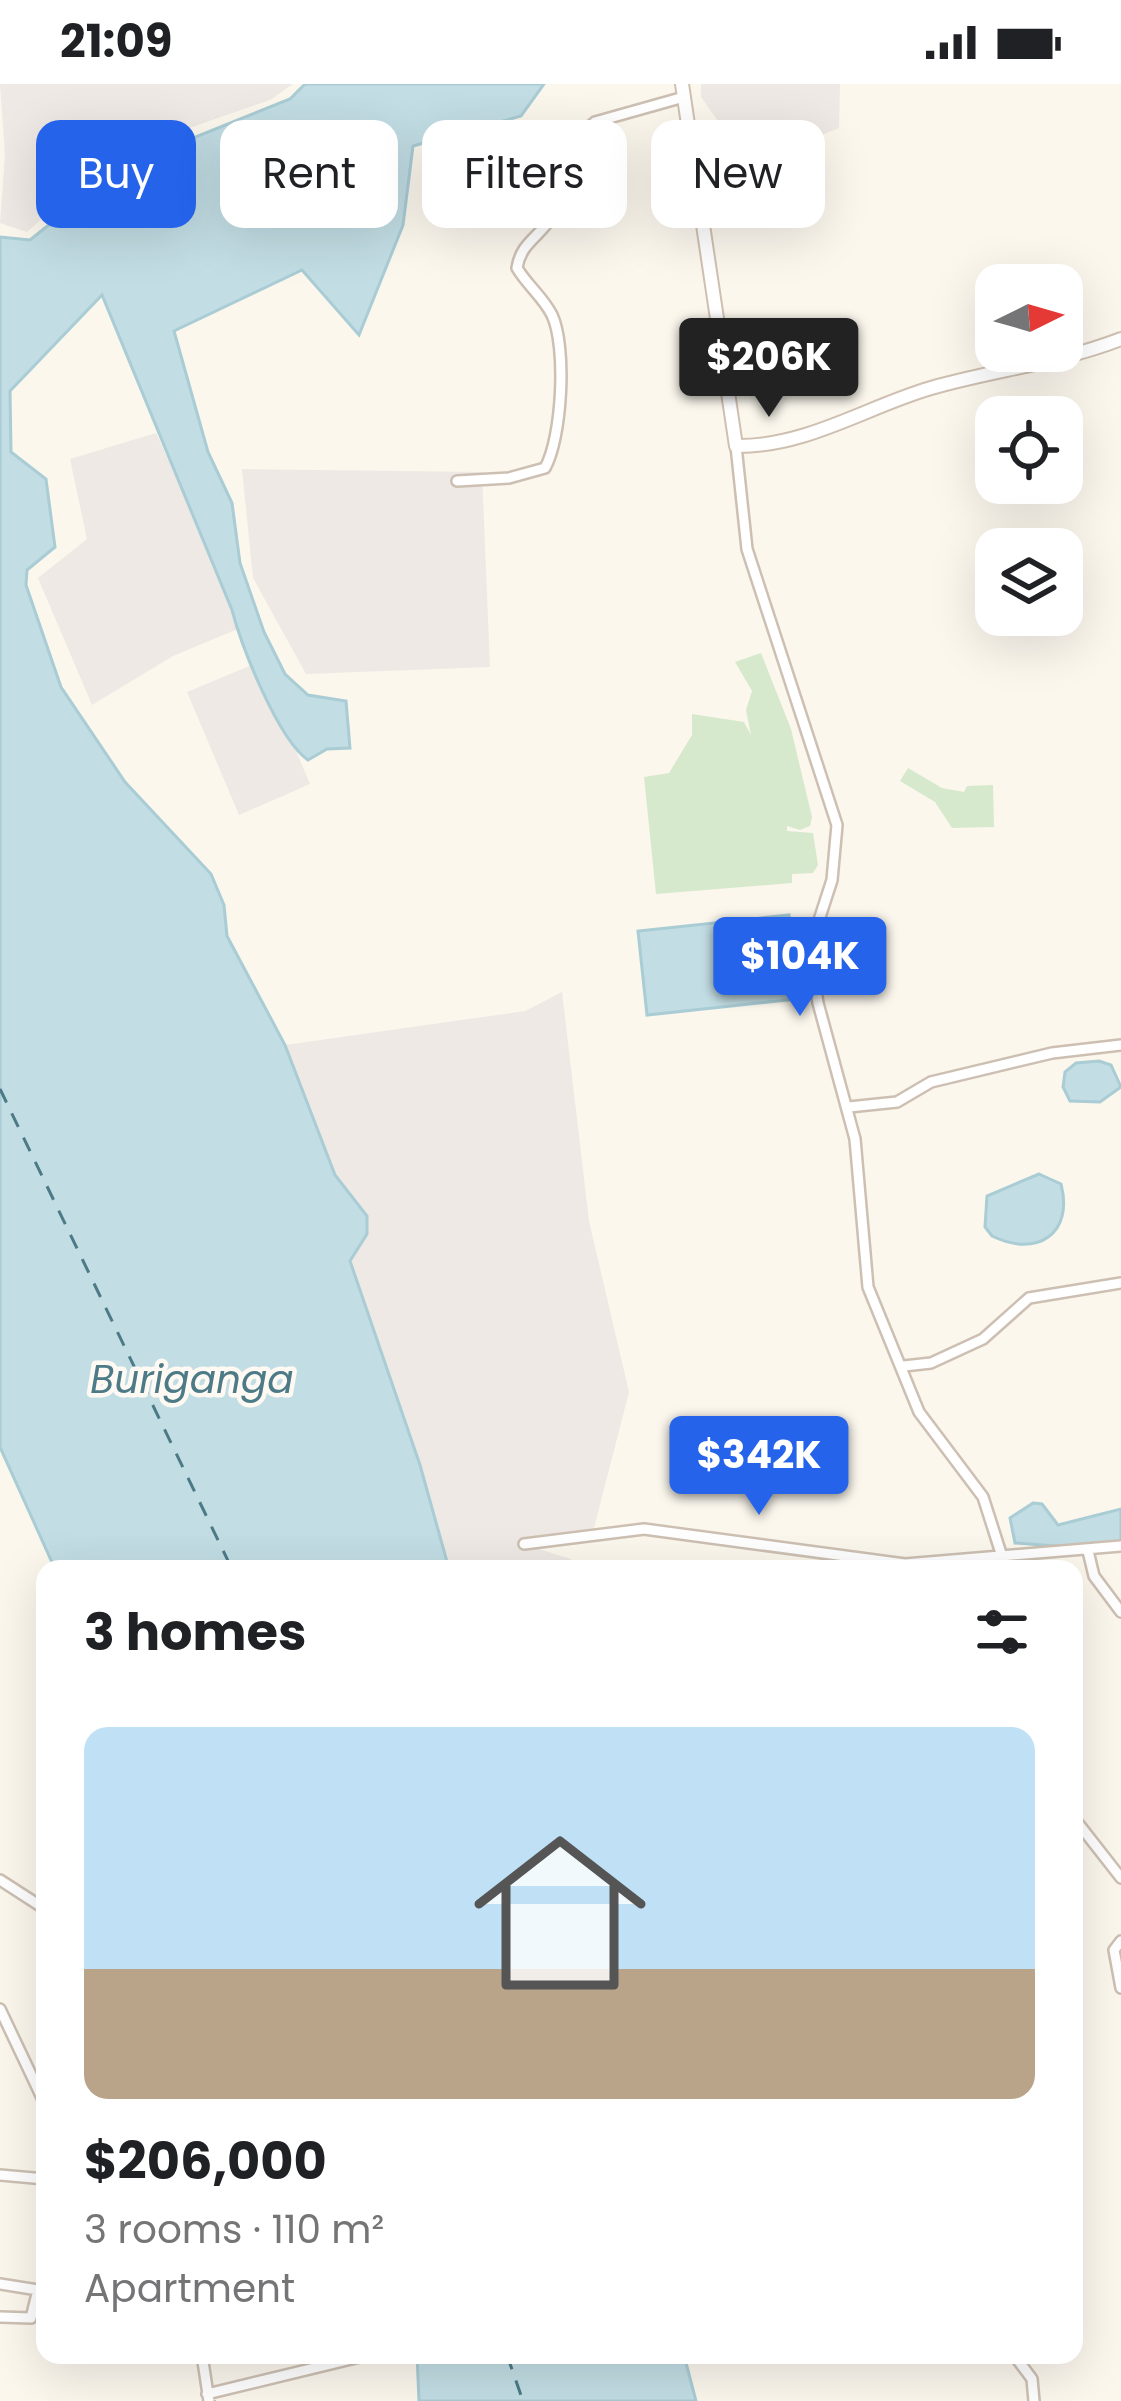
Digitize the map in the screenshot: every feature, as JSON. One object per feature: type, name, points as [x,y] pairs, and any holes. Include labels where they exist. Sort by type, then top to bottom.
[{"type":"street","points":[[457,481],[509,478],[545,468],[556,448],[559,337],[550,312],[517,268],[527,238],[548,224],[556,206],[560,152],[595,122],[683,91],[747,549],[834,807],[832,880],[810,948],[818,1004],[849,1107],[868,1287],[919,1412],[983,1497],[1005,1560]]},
{"type":"street","points":[[736,446],[801,437],[937,386],[1064,358],[1121,339]]},
{"type":"street","points":[[849,1107],[897,1102],[932,1082],[1052,1053],[1121,1046]]},
{"type":"street","points":[[904,1366],[931,1363],[983,1339],[1029,1298],[1121,1283]]},
{"type":"street","points":[[524,1544],[644,1529],[736,1537],[870,1560]]},
{"type":"street","points":[[976,1560],[1121,1546]]},
{"type":"street","points":[[1088,1551],[1094,1576],[1121,1612]]},
{"type":"street","points":[[1083,1829],[1121,1878]]},
{"type":"street","points":[[0,1880],[36,1903]]},
{"type":"street","points":[[1121,1941],[1114,1950],[1121,1988]]},
{"type":"street","points":[[0,2009],[36,2085]]},
{"type":"street","points":[[0,2175],[36,2178]]},
{"type":"street","points":[[0,2284],[36,2289]]},
{"type":"street","points":[[0,2317],[31,2318],[36,2297]]},
{"type":"street","points":[[203,2364],[208,2398],[335,2364]]},
{"type":"street","points":[[1021,2364],[1032,2378],[1034,2401]]},
{"type":"shaded area","points":[[0,84],[293,84],[270,100],[196,126],[196,120],[36,120],[36,224],[27,232],[0,223],[5,155]]},
{"type":"shaded area","points":[[701,84],[840,84],[839,128],[825,134],[825,120],[717,120],[701,97]]},
{"type":"shaded area","points":[[156,433],[245,626],[173,656],[92,705],[38,578],[87,539],[70,459]]},
{"type":"shaded area","points":[[242,469],[482,472],[490,667],[306,674],[253,578]]},
{"type":"shaded area","points":[[259,662],[310,784],[239,815],[187,692]]},
{"type":"shaded area","points":[[562,992],[589,1221],[629,1392],[593,1532],[657,1533],[539,1549],[571,1560],[446,1560],[420,1465],[350,1261],[367,1234],[367,1215],[335,1175],[285,1045],[525,1011]]},
{"type":"green space","points":[[761,653],[791,729],[812,817],[810,826],[800,830],[787,826],[787,831],[813,833],[818,865],[813,873],[792,874],[792,883],[656,894],[644,777],[669,773],[692,735],[692,714],[744,722],[751,735],[746,710],[752,691],[735,662]]},
{"type":"green space","points":[[908,768],[942,788],[964,792],[967,786],[993,785],[994,827],[952,828],[935,802],[900,781]]},
{"type":"water","name":"Buriganga","points":[[305,84],[544,84],[521,116],[422,120],[422,144],[413,146],[403,225],[359,335],[302,270],[174,331],[208,452],[232,503],[240,563],[264,632],[285,674],[308,695],[346,701],[350,748],[327,749],[308,760],[273,713],[102,295],[10,391],[11,452],[46,479],[55,547],[27,570],[26,585],[61,687],[125,782],[211,874],[224,905],[227,936],[285,1045],[335,1175],[367,1216],[367,1234],[350,1261],[420,1465],[446,1560],[51,1560],[0,1447],[0,237],[30,240],[45,228],[196,228],[196,137],[220,127],[220,228],[398,228],[398,120],[238,120],[290,99]]},
{"type":"water","points":[[789,915],[798,999],[647,1015],[638,931]]},
{"type":"water","points":[[1076,1063],[1111,1065],[1121,1087],[1100,1102],[1070,1101],[1063,1087],[1065,1072]]},
{"type":"water","points":[[1039,1174],[1061,1184],[1064,1201],[1057,1228],[1048,1237],[1024,1244],[992,1236],[985,1227],[987,1196]]},
{"type":"water","points":[[1033,1503],[1042,1504],[1058,1525],[1121,1509],[1121,1541],[1080,1548],[1015,1543],[1010,1518]]},
{"type":"water","points":[[417,2364],[686,2364],[696,2401],[419,2401]]},
{"type":"ferry route","points":[[0,1089],[228,1560]]},
{"type":"ferry route","points":[[510,2364],[523,2401]]}]
